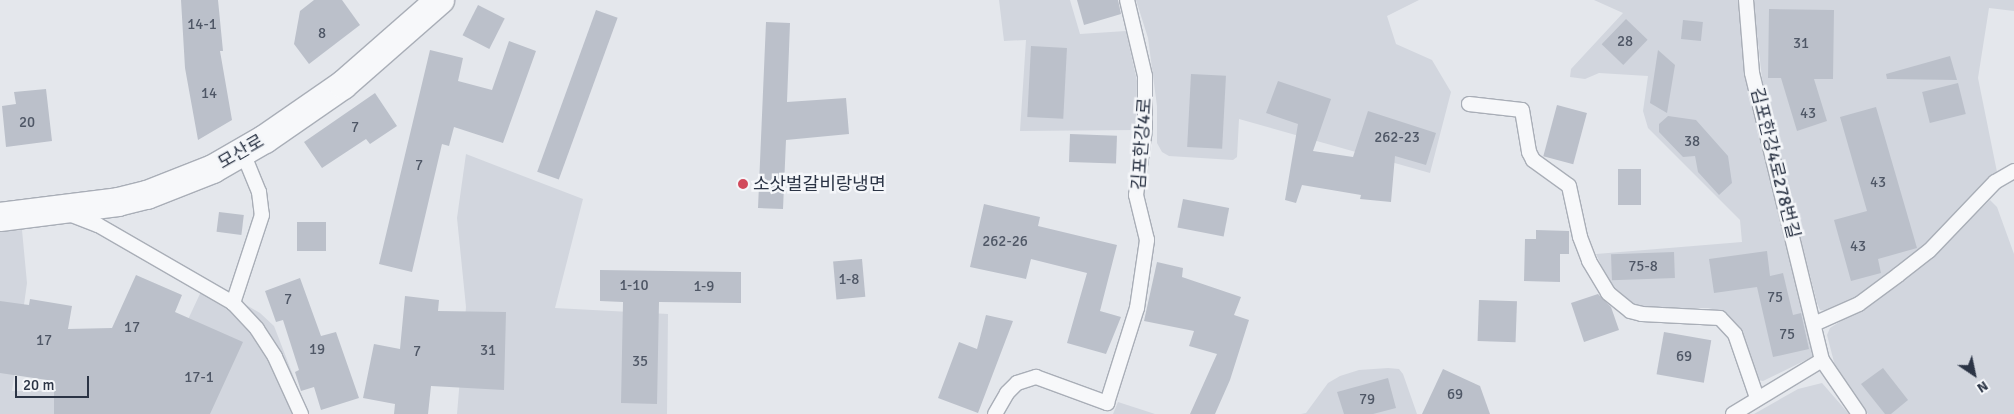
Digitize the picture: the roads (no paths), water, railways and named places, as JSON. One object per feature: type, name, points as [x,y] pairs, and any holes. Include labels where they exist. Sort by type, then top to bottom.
[{"type":"street","name":"모산로","points":[[0,217],[63,211],[147,195],[243,153],[343,85],[440,0]]},
{"type":"lane","name":"김포한강4로","points":[[995,414],[1007,393],[1017,384],[1036,377],[1107,403],[1136,308],[1148,240],[1136,195],[1145,128],[1145,76],[1127,0]]},
{"type":"lane","name":"김포한강4로278번길","points":[[1746,0],[1752,72],[1822,360],[1859,414]]},
{"type":"lane","points":[[1469,104],[1522,110],[1529,152],[1533,160],[1569,186],[1580,236],[1589,261],[1608,293],[1630,311],[1642,314],[1720,318],[1735,334],[1757,398]]},
{"type":"lane","points":[[233,303],[262,216],[259,192],[243,153]]},
{"type":"lane","points":[[1814,324],[1858,304],[1906,269],[1935,245],[1995,182],[2014,171]]},
{"type":"lane","points":[[63,211],[98,225],[233,303],[257,329],[275,357],[301,414]]},
{"type":"lane","points":[[1733,414],[1822,360]]},
{"type":"place","name":"소삿벌갈비랑냉면","points":[[743,184]]}]
